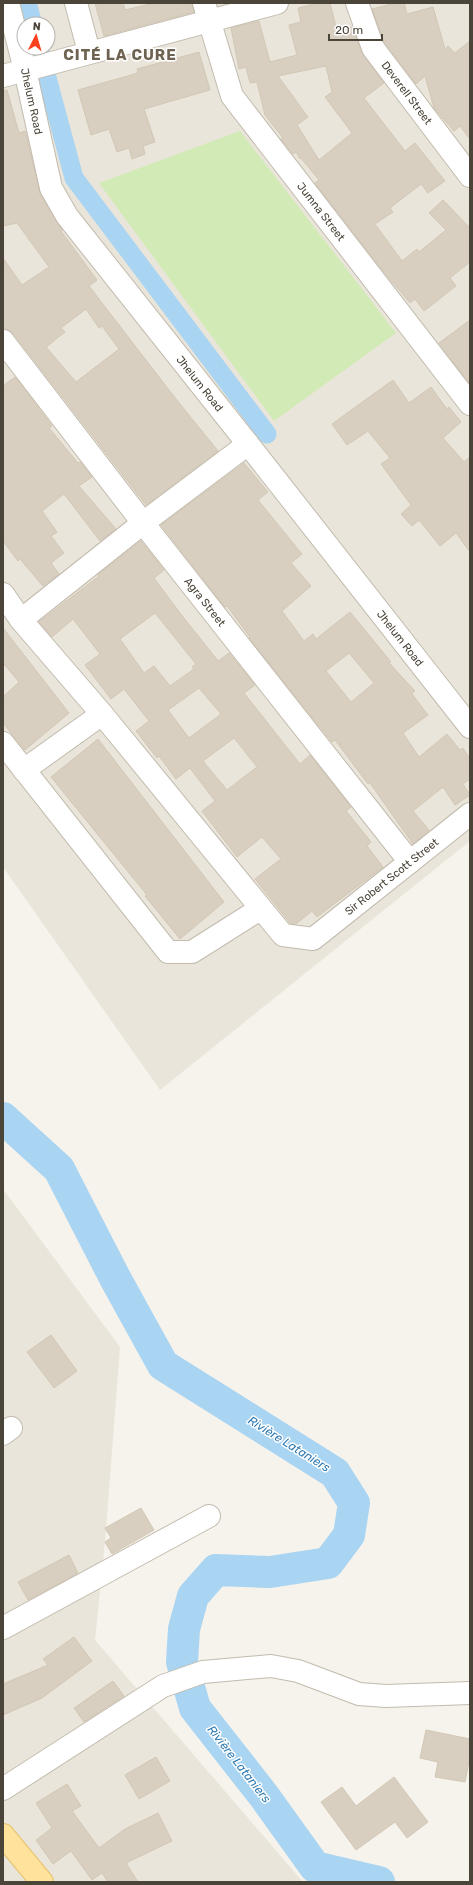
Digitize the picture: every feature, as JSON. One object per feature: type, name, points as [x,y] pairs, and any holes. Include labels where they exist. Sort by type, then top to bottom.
[{"type":"main road","points":[[3,1835],[42,1882]]},
{"type":"street","name":"Jhelum Road","points":[[8,3],[28,69],[51,188],[66,216],[248,444],[470,727]]},
{"type":"street","points":[[76,3],[89,52]]},
{"type":"street","points":[[3,76],[89,52],[206,12],[277,3]]},
{"type":"street","name":"Deverell Street","points":[[357,3],[373,48],[470,176]]},
{"type":"street","name":"Jumna Street","points":[[206,12],[232,96],[470,404]]},
{"type":"street","name":"Agra Street","points":[[3,341],[143,523],[410,862]]},
{"type":"street","points":[[21,620],[143,523],[248,444]]},
{"type":"street","points":[[3,594],[21,620],[102,714],[260,909],[192,952],[168,952],[3,743]]},
{"type":"street","points":[[24,770],[102,714]]},
{"type":"street","name":"Sir Robert Scott Street","points":[[260,909],[283,935],[313,940],[470,814]]},
{"type":"street","points":[[3,1628],[209,1516]]},
{"type":"street","points":[[3,1789],[163,1686],[203,1672],[271,1666],[298,1671],[359,1694],[386,1696],[470,1693]]},
{"type":"shaded area","points":[[3,3],[470,3],[470,841],[160,1090],[3,867]]},
{"type":"shaded area","points":[[3,1189],[120,1347],[105,1542],[95,1640],[303,1882],[3,1882]]},
{"type":"green space","points":[[240,131],[396,333],[274,421],[99,183]]},
{"type":"building","points":[[95,3],[123,3],[125,10],[155,3],[192,3],[194,12],[104,36]]},
{"type":"building","points":[[318,3],[330,3],[337,31],[352,27],[363,55],[384,83],[364,98],[405,151],[415,143],[445,181],[428,193],[421,184],[390,208],[393,212],[375,224],[402,261],[417,249],[419,252],[446,230],[429,213],[443,200],[470,228],[470,262],[450,278],[456,286],[424,311],[415,299],[410,303],[383,271],[315,183],[319,180],[301,158],[300,159],[296,152],[293,154],[281,139],[283,138],[265,115],[257,82],[250,83],[246,67],[239,69],[231,28],[259,21],[270,62],[297,55],[289,25],[301,22],[298,8]],"holes":[[[326,66],[332,92],[325,97],[352,133],[319,160],[297,125],[308,117],[278,76]]]},
{"type":"building","points":[[395,3],[404,3],[407,14],[433,7],[445,49],[448,46],[455,53],[470,41],[470,139],[460,126],[454,131],[434,108],[425,76],[416,84],[384,42],[372,9]]},
{"type":"building","points":[[199,52],[210,90],[144,109],[155,142],[143,146],[145,154],[132,159],[129,148],[117,152],[109,129],[91,135],[78,90],[138,73],[137,69]]},
{"type":"building","points":[[7,90],[19,133],[25,131],[40,194],[62,230],[61,231],[97,280],[89,286],[218,451],[146,505],[13,333],[3,329],[3,258],[22,285],[49,267],[17,223],[3,226],[3,91]],"holes":[[[86,309],[99,328],[102,326],[119,349],[76,382],[46,347],[65,332],[61,328]]]},
{"type":"building","points":[[470,320],[470,384],[439,343]]},
{"type":"building","points":[[15,377],[52,426],[49,428],[78,463],[80,462],[92,477],[79,486],[116,529],[100,541],[64,494],[42,511],[57,532],[51,536],[64,553],[51,563],[59,574],[43,586],[20,559],[18,561],[3,541],[3,386]]},
{"type":"building","points":[[393,380],[409,403],[431,387],[447,409],[449,407],[461,422],[443,438],[464,462],[470,457],[470,552],[456,533],[440,546],[419,520],[412,526],[401,514],[411,505],[381,464],[390,458],[368,431],[347,445],[332,424]]},
{"type":"building","points":[[244,463],[268,492],[258,500],[302,554],[291,563],[311,586],[282,611],[304,641],[313,634],[316,639],[350,612],[391,662],[389,663],[415,691],[412,694],[428,715],[403,733],[419,757],[447,734],[460,750],[463,748],[470,759],[470,779],[463,784],[470,795],[455,805],[443,787],[413,811],[429,830],[413,844],[370,783],[368,784],[335,740],[332,742],[249,638],[250,637],[227,606],[225,607],[161,525]],"holes":[[[349,653],[374,683],[351,702],[326,671]]]},
{"type":"building","points":[[141,541],[164,570],[154,578],[218,661],[229,653],[255,685],[244,693],[300,764],[310,755],[351,807],[346,811],[371,842],[367,846],[383,867],[317,917],[312,911],[296,924],[290,923],[255,879],[281,859],[262,837],[237,857],[202,811],[215,801],[190,768],[176,779],[159,756],[157,758],[136,731],[149,721],[124,689],[111,699],[85,665],[100,654],[73,619],[52,637],[39,622],[99,576],[98,575]],"holes":[[[155,613],[196,664],[192,667],[194,669],[170,686],[154,666],[144,673],[120,639]],[[199,688],[221,714],[189,738],[168,710]],[[234,738],[257,767],[227,790],[203,761]]]},
{"type":"building","points":[[3,628],[69,713],[25,750],[3,723],[3,697],[19,682],[3,663]]},
{"type":"building","points":[[98,739],[224,902],[180,939],[145,896],[147,895],[51,777]]},
{"type":"building","points":[[51,1335],[77,1371],[54,1388],[27,1352]]},
{"type":"building","points":[[141,1508],[154,1530],[112,1554],[105,1542],[111,1538],[105,1528]]},
{"type":"building","points":[[69,1555],[78,1573],[28,1600],[18,1582]]},
{"type":"building","points":[[74,1637],[92,1661],[42,1698],[3,1715],[3,1684],[48,1665],[43,1659]]},
{"type":"building","points":[[113,1681],[124,1696],[84,1722],[74,1708]]},
{"type":"building","points":[[426,1730],[470,1739],[470,1757],[465,1782],[435,1777],[438,1762],[420,1758]]},
{"type":"building","points":[[156,1757],[170,1781],[139,1799],[125,1775]]},
{"type":"building","points":[[394,1777],[428,1822],[407,1838],[395,1822],[356,1850],[321,1802],[342,1787],[356,1806]]},
{"type":"building","points":[[67,1784],[81,1806],[72,1811],[99,1848],[125,1829],[158,1813],[172,1841],[126,1863],[138,1882],[108,1882],[102,1873],[92,1880],[71,1851],[53,1864],[36,1840],[52,1828],[36,1803]]},
{"type":"waterway","points":[[27,3],[31,16]]},
{"type":"waterway","points":[[41,56],[74,178],[267,434]]},
{"type":"waterway","name":"Rivière Lataniers","points":[[3,1118],[59,1169],[115,1278],[163,1365],[335,1473],[354,1503],[349,1535],[328,1563],[270,1572],[216,1570],[193,1596],[184,1629],[182,1662],[195,1708],[264,1796],[315,1867],[379,1882]]},
{"type":"district","name":"CITÉ LA CURE","points":[[120,55]]}]
